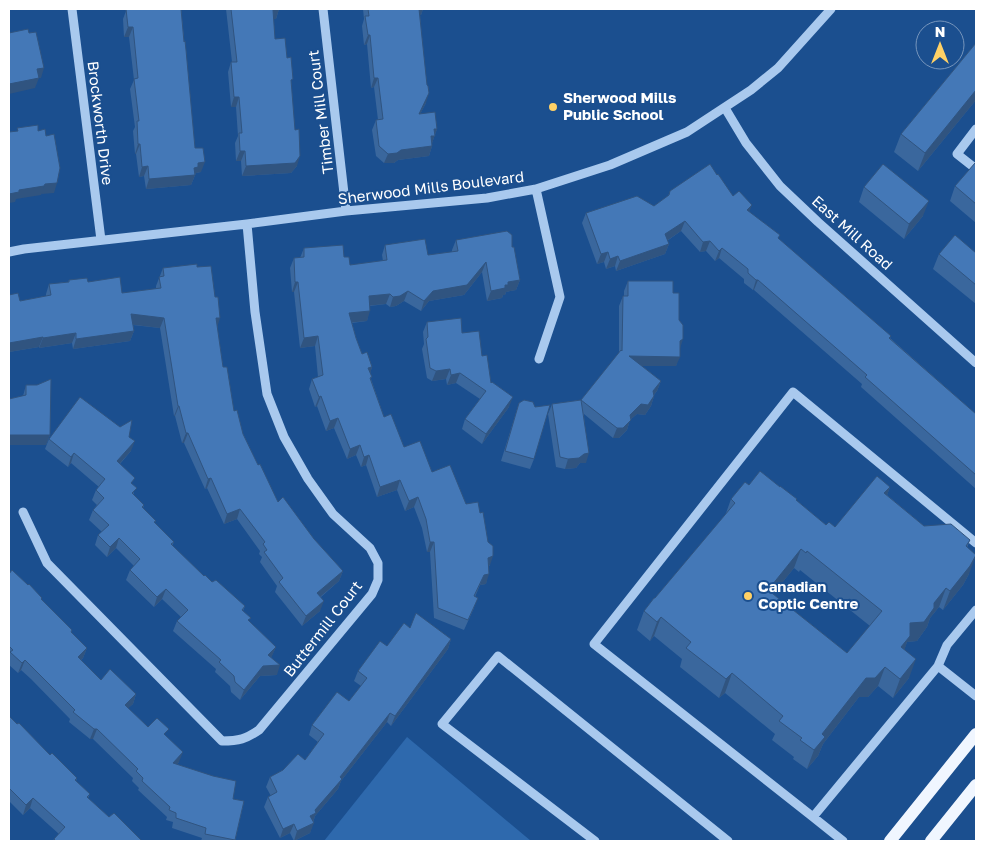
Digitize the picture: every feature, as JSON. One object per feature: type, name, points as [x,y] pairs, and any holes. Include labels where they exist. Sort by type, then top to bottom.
[{"type":"main road","points":[[890,841],[976,734]]},
{"type":"main road","points":[[931,841],[976,785]]},
{"type":"street","name":"Brockworth Drive","points":[[72,9],[101,240]]},
{"type":"street","name":"Timber Mill Court","points":[[323,9],[346,212]]},
{"type":"street","name":"Sherwood Mills Boulevard","points":[[9,252],[346,212],[487,198],[536,189],[610,165],[687,132],[751,90],[778,68],[831,9]]},
{"type":"street","name":"East Mill Road","points":[[725,108],[746,143],[780,186],[976,363]]},
{"type":"street","points":[[976,129],[957,154],[976,170]]},
{"type":"street","points":[[536,189],[560,297],[539,359]]},
{"type":"street","name":"Buttermill Court","points":[[22,512],[47,563],[222,741],[236,741],[251,736],[259,730],[372,594],[378,580],[378,563],[370,548],[333,514],[308,480],[284,437],[267,394],[254,312],[247,224]]},
{"type":"street","points":[[843,841],[594,644],[793,392],[976,543]]},
{"type":"street","points":[[813,816],[938,666],[947,645],[976,610]]},
{"type":"street","points":[[594,841],[442,724],[498,656],[728,841]]},
{"type":"street","points":[[938,666],[976,696]]},
{"type":"shaded area","points":[[407,737],[531,841],[324,841]]},
{"type":"building","points":[[126,9],[181,9],[195,148],[203,148],[205,162],[198,163],[198,167],[194,168],[195,175],[149,179],[148,166],[142,167],[140,144],[138,144],[137,121],[139,121],[134,79],[138,78],[133,27],[128,27]]},
{"type":"building","points":[[231,9],[279,9],[273,10],[275,39],[285,38],[287,58],[291,57],[295,130],[299,129],[300,156],[295,163],[246,166],[245,151],[240,151],[239,133],[242,133],[239,97],[234,97],[231,62],[237,62]]},
{"type":"building","points":[[368,9],[419,9],[429,93],[419,114],[435,112],[437,129],[434,129],[435,136],[431,136],[432,146],[401,150],[397,153],[388,154],[379,146],[376,120],[383,119],[378,78],[374,78],[370,35],[368,35],[365,16],[369,16]]},
{"type":"building","points":[[28,29],[29,33],[36,32],[44,68],[37,69],[39,78],[9,84],[9,33]]},
{"type":"building","points":[[976,43],[976,90],[925,153],[901,134],[954,70],[965,70],[965,56]]},
{"type":"building","points":[[38,125],[38,131],[45,129],[46,136],[54,134],[60,168],[57,183],[45,184],[44,186],[19,190],[19,192],[9,194],[9,132],[18,131],[17,128]]},
{"type":"building","points":[[975,163],[976,165],[976,204],[955,186]]},
{"type":"building","points":[[710,164],[733,196],[739,191],[752,205],[747,210],[780,235],[778,238],[891,336],[889,338],[976,414],[976,475],[865,377],[867,375],[748,273],[748,269],[722,248],[719,251],[710,241],[703,242],[685,221],[665,234],[669,244],[620,261],[618,256],[610,259],[608,252],[601,254],[586,213],[637,196],[654,206],[669,195],[670,191]]},
{"type":"building","points":[[883,164],[929,201],[909,224],[864,187]]},
{"type":"building","points":[[507,231],[512,235],[512,247],[514,247],[520,280],[508,282],[505,288],[491,291],[486,262],[467,285],[433,291],[424,301],[408,291],[400,296],[393,297],[390,294],[369,296],[370,311],[349,313],[362,354],[367,352],[372,367],[368,368],[372,377],[370,378],[384,417],[391,414],[404,447],[420,441],[432,472],[450,465],[466,504],[478,502],[480,513],[483,512],[488,542],[493,546],[493,556],[488,558],[489,574],[484,575],[474,596],[478,598],[468,620],[438,608],[434,542],[430,542],[426,519],[418,497],[409,501],[400,480],[380,487],[369,455],[364,457],[360,445],[350,449],[338,418],[330,421],[321,396],[319,397],[312,379],[323,375],[318,336],[304,338],[298,282],[295,282],[294,258],[304,257],[304,248],[343,245],[344,257],[349,257],[350,265],[387,260],[385,245],[425,239],[428,255],[458,251],[456,240]]},
{"type":"building","points":[[955,235],[976,253],[976,285],[939,254]]},
{"type":"building","points":[[197,264],[197,267],[211,266],[215,297],[218,297],[220,318],[216,318],[223,367],[227,367],[234,411],[237,410],[243,434],[278,502],[283,497],[314,539],[343,571],[317,593],[324,601],[306,616],[279,582],[283,578],[264,552],[267,550],[263,544],[265,542],[240,509],[227,514],[211,478],[208,479],[188,433],[186,433],[178,406],[164,318],[131,314],[134,331],[76,339],[76,333],[9,343],[9,295],[18,293],[20,301],[51,295],[49,284],[87,278],[88,282],[120,277],[122,293],[161,288],[159,277],[164,276],[163,268]]},
{"type":"building","points":[[628,281],[673,281],[673,293],[679,293],[679,320],[683,325],[683,339],[680,341],[680,357],[629,356],[661,381],[653,391],[654,396],[648,405],[641,404],[630,415],[631,420],[623,428],[617,428],[581,400],[622,351],[623,296],[628,296]]},
{"type":"building","points":[[461,318],[462,333],[479,331],[482,356],[487,355],[491,383],[513,397],[486,434],[465,419],[486,391],[460,373],[451,375],[450,369],[436,371],[430,368],[426,339],[428,337],[427,322]]},
{"type":"building","points":[[51,379],[50,435],[9,435],[9,399],[26,395],[26,385],[37,385]]},
{"type":"building","points":[[80,397],[120,427],[132,420],[129,437],[135,441],[117,461],[135,478],[131,483],[137,488],[132,493],[144,505],[142,507],[156,521],[154,522],[174,542],[171,544],[204,576],[212,582],[216,580],[245,606],[242,610],[251,618],[248,620],[276,647],[268,655],[280,665],[263,666],[244,690],[235,682],[234,676],[219,662],[221,660],[177,621],[188,610],[166,589],[157,597],[130,570],[140,559],[119,538],[110,547],[98,535],[109,525],[93,510],[104,498],[96,490],[105,479],[74,453],[71,457],[49,439]]},
{"type":"building","points":[[524,400],[533,402],[535,407],[550,405],[534,459],[505,451],[519,403]]},
{"type":"building","points":[[581,400],[589,453],[579,458],[568,459],[560,457],[552,404]]},
{"type":"building","points":[[760,471],[797,499],[826,525],[829,522],[835,527],[877,476],[890,487],[884,493],[924,526],[951,524],[970,540],[966,546],[976,555],[970,566],[950,591],[946,588],[934,603],[934,608],[924,622],[910,623],[910,636],[901,647],[916,659],[900,679],[885,667],[875,678],[866,678],[822,734],[825,737],[814,750],[800,740],[802,738],[779,721],[783,716],[732,673],[726,679],[686,648],[691,642],[661,617],[657,622],[644,611],[735,503],[731,499],[745,482],[749,485]],"holes":[[[801,549],[806,553],[807,551],[882,611],[847,653],[768,590]]]},
{"type":"building","points":[[12,570],[29,584],[87,648],[78,657],[101,680],[110,669],[136,694],[125,705],[148,727],[157,718],[169,729],[164,734],[183,752],[173,763],[213,776],[236,781],[233,799],[244,801],[235,840],[205,834],[206,828],[176,818],[176,813],[169,810],[170,807],[142,781],[143,778],[136,771],[138,769],[97,729],[94,729],[73,712],[75,710],[25,660],[22,663],[10,652],[13,650],[9,646],[9,574]]},
{"type":"building","points":[[416,613],[451,639],[395,716],[390,713],[340,777],[342,779],[315,810],[316,813],[310,816],[314,823],[297,831],[294,824],[283,829],[268,797],[277,792],[270,777],[283,770],[298,754],[305,760],[324,734],[312,725],[337,692],[349,701],[367,678],[358,671],[380,641],[387,646],[404,623],[410,628]]},
{"type":"building","points":[[9,716],[17,724],[19,723],[50,755],[52,753],[77,778],[75,780],[90,794],[87,797],[109,817],[114,813],[141,840],[56,841],[54,839],[65,827],[33,798],[26,805],[9,788]]},
{"type":"place","name":"Sherwood Mills Public School","points":[[553,107]]},
{"type":"place","name":"Canadian Coptic Centre","points":[[748,596]]}]
